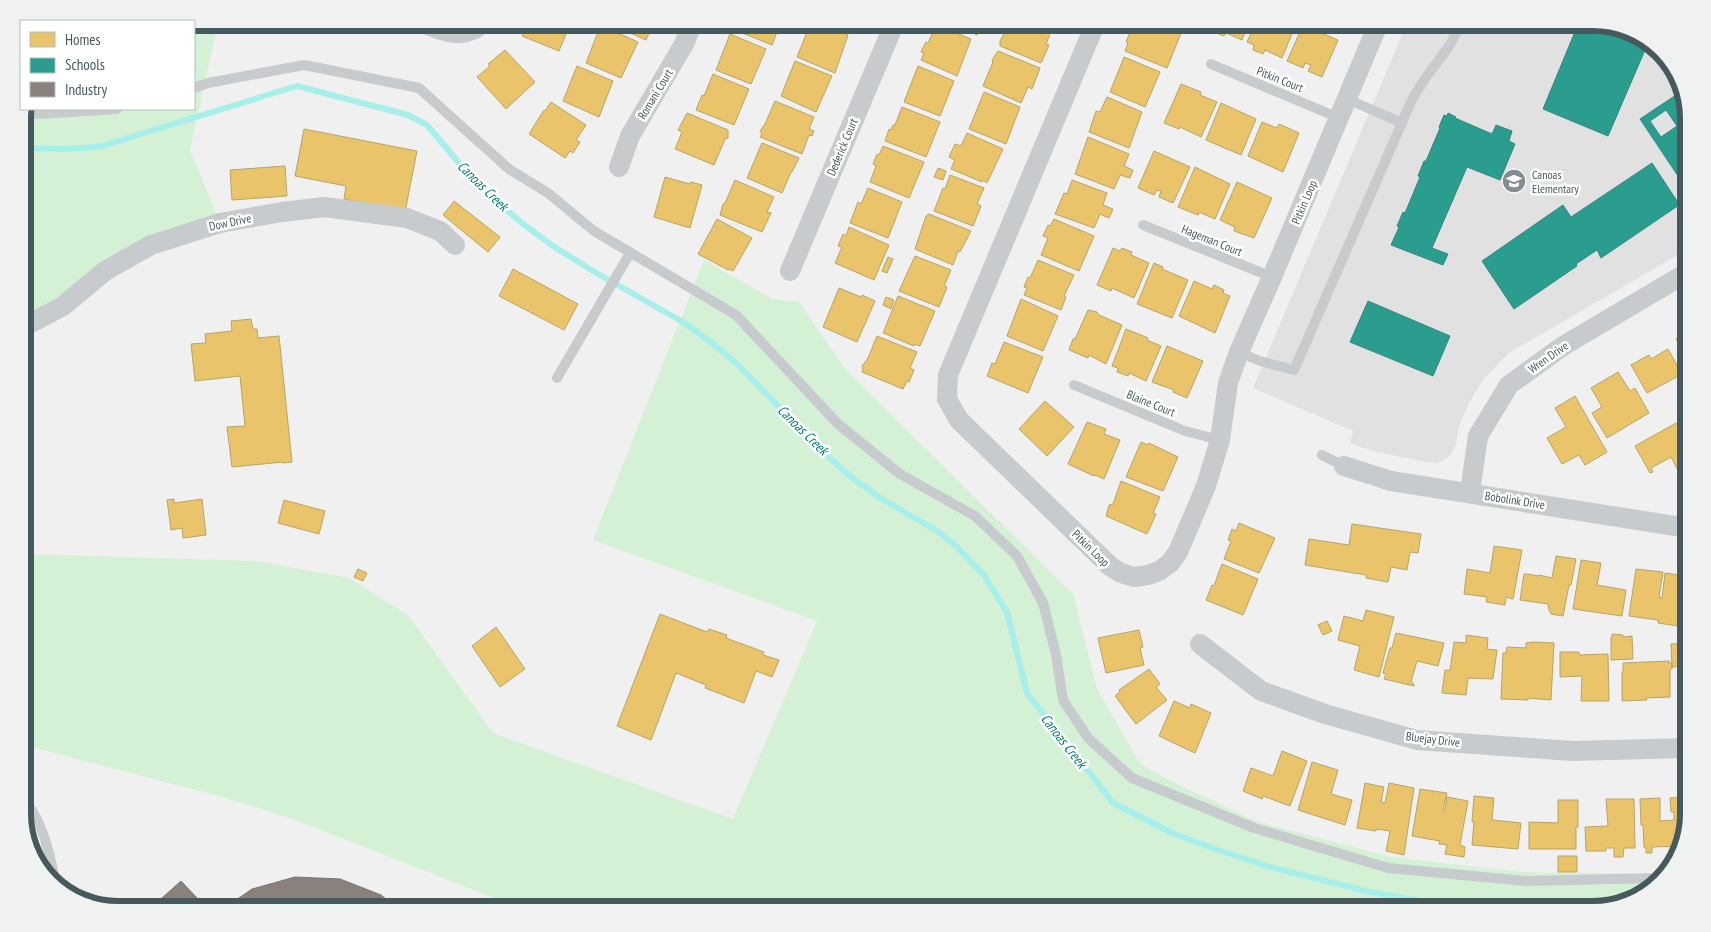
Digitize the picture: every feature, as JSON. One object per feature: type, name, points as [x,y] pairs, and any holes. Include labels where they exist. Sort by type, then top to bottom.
[{"type":"street","points":[[441,31],[455,34],[472,31]]},
{"type":"street","name":"Romani Court","points":[[619,167],[630,136],[684,44],[689,31]]},
{"type":"street","name":"Dederick Court","points":[[790,271],[891,31]]},
{"type":"street","name":"Pitkin Loop","points":[[1092,31],[948,375],[947,399],[959,420],[1110,567],[1134,577],[1148,576],[1159,571],[1170,563],[1178,552],[1206,486],[1220,440],[1228,383],[1239,352],[1375,31]]},
{"type":"street","name":"Dow Drive","points":[[31,322],[63,306],[105,271],[151,245],[229,221],[324,207],[407,218],[440,231],[454,245]]},
{"type":"street","name":"Wren Drive","points":[[1470,492],[1478,436],[1509,385],[1563,346],[1680,277]]},
{"type":"street","name":"Bobolink Drive","points":[[1344,466],[1392,480],[1680,527]]},
{"type":"street","name":"Bluejay Drive","points":[[1200,644],[1261,691],[1325,714],[1417,740],[1572,750],[1680,748]]},
{"type":"lane","points":[[1239,352],[1260,361],[1294,370],[1411,102],[1428,74],[1444,56],[1457,31]]},
{"type":"lane","name":"Pitkin Court","points":[[1211,64],[1339,118]]},
{"type":"lane","points":[[195,88],[208,83],[304,66],[419,88],[509,169],[548,193],[594,231],[629,256],[736,315],[838,424],[900,474],[975,516],[1018,556],[1044,603],[1056,655],[1063,700],[1088,738],[1132,778],[1254,828],[1388,868],[1526,881],[1651,878]]},
{"type":"lane","points":[[1347,99],[1402,123]]},
{"type":"lane","points":[[31,114],[101,110]]},
{"type":"lane","name":"Hageman Court","points":[[1142,225],[1272,277]]},
{"type":"lane","points":[[557,378],[629,256]]},
{"type":"lane","name":"Blaine Court","points":[[1074,385],[1185,431],[1220,440]]},
{"type":"lane","points":[[1322,455],[1344,466]]},
{"type":"lane","points":[[31,807],[41,830],[52,870]]},
{"type":"shaded area","name":"Canoas Elementary","points":[[1404,31],[1604,32],[1631,40],[1658,61],[1671,80],[1680,113],[1680,254],[1509,353],[1484,379],[1471,399],[1460,423],[1456,444],[1451,455],[1436,464],[1372,451],[1350,443],[1353,431],[1253,388]]},
{"type":"green space","points":[[195,31],[216,31],[190,150],[220,223],[151,245],[31,318],[32,110],[195,110]]},
{"type":"green space","points":[[704,260],[773,299],[799,302],[846,370],[1073,594],[1097,689],[1141,765],[1256,821],[1391,857],[1522,872],[1656,873],[1641,886],[1626,894],[1615,898],[1593,901],[502,901],[303,823],[262,809],[31,747],[31,554],[257,561],[349,578],[409,616],[493,733],[733,819],[817,621],[593,540]]},
{"type":"building: Homes","points":[[524,31],[567,31],[559,51],[522,36]]},
{"type":"building: Homes","points":[[613,31],[638,42],[621,78],[586,63],[598,32]]},
{"type":"building: Homes","points":[[626,31],[652,31],[651,34],[649,33],[646,40]]},
{"type":"building: Homes","points":[[737,31],[777,31],[772,45]]},
{"type":"building: Homes","points":[[807,31],[838,31],[848,35],[835,73],[797,57]]},
{"type":"building: Homes","points":[[933,31],[951,31],[971,39],[957,76],[921,60],[924,53],[921,52],[926,42],[928,43]]},
{"type":"building: Homes","points":[[967,31],[979,31],[977,35]]},
{"type":"building: Homes","points":[[1005,31],[1051,31],[1046,44],[1049,45],[1041,63],[1000,46],[1000,41]]},
{"type":"building: Homes","points":[[1131,31],[1176,31],[1181,33],[1167,68],[1125,51]]},
{"type":"building: Homes","points":[[1211,31],[1246,31],[1242,40],[1226,33],[1224,36]]},
{"type":"building: Homes","points":[[1252,31],[1293,31],[1282,58],[1265,50],[1263,54],[1253,50],[1254,45],[1247,42]]},
{"type":"building: Homes","points":[[1300,31],[1316,31],[1338,40],[1322,77],[1308,71],[1311,65],[1305,63],[1303,68],[1287,61]]},
{"type":"building: Homes","points":[[730,34],[766,49],[751,84],[716,70]]},
{"type":"building: Homes","points":[[505,50],[535,82],[506,109],[477,77],[490,66],[488,64]]},
{"type":"building: Homes","points":[[998,51],[1040,68],[1032,89],[1028,87],[1021,103],[983,86],[993,62],[992,60]]},
{"type":"building: Homes","points":[[1124,57],[1160,72],[1145,107],[1110,92]]},
{"type":"building: Homes","points":[[795,61],[832,76],[816,112],[781,96]]},
{"type":"building: Homes","points":[[577,66],[613,81],[599,117],[563,101]]},
{"type":"building: Homes","points":[[918,66],[954,81],[940,116],[904,102]]},
{"type":"building: Homes","points":[[713,74],[749,89],[734,125],[696,110]]},
{"type":"building: Homes","points":[[1181,84],[1201,92],[1200,95],[1217,102],[1201,137],[1180,127],[1179,129],[1164,123]]},
{"type":"building: Homes","points":[[984,92],[1020,107],[1006,144],[969,129]]},
{"type":"building: Homes","points":[[1107,97],[1142,112],[1129,148],[1089,132],[1096,111],[1100,112]]},
{"type":"building: Homes","points":[[775,101],[814,117],[809,129],[814,131],[812,136],[809,135],[802,154],[760,137],[762,134],[760,131]]},
{"type":"building: Homes","points":[[551,102],[586,125],[576,140],[580,142],[573,153],[570,151],[565,158],[529,134]]},
{"type":"building: Homes","points":[[1221,103],[1256,119],[1241,155],[1206,140]]},
{"type":"building: Homes","points":[[902,107],[940,122],[926,157],[885,141],[889,129],[891,130],[893,125],[895,125]]},
{"type":"building: Homes","points":[[687,113],[728,130],[728,138],[725,139],[714,165],[675,149],[682,132],[678,130]]},
{"type":"building: Homes","points":[[1262,122],[1277,128],[1279,124],[1299,133],[1283,172],[1248,156]]},
{"type":"building: Homes","points":[[304,129],[417,151],[405,212],[344,199],[346,186],[295,176]]},
{"type":"building: Homes","points":[[967,133],[1003,149],[987,183],[951,169],[955,160],[949,157],[955,144],[961,146]]},
{"type":"building: Homes","points":[[1088,137],[1129,154],[1124,166],[1133,170],[1130,178],[1120,175],[1114,189],[1075,174]]},
{"type":"building: Homes","points":[[762,143],[799,158],[782,193],[747,178]]},
{"type":"building: Homes","points":[[883,146],[924,162],[909,198],[870,182],[876,166],[873,164]]},
{"type":"building: Homes","points":[[1154,151],[1190,167],[1173,203],[1159,197],[1161,191],[1157,190],[1154,195],[1138,188]]},
{"type":"building: Homes","points":[[285,166],[287,196],[232,200],[230,170]]},
{"type":"building: Homes","points":[[1195,167],[1230,184],[1215,219],[1199,212],[1198,215],[1178,207]]},
{"type":"building: Homes","points":[[938,168],[946,171],[943,180],[934,177]]},
{"type":"building: Homes","points":[[950,175],[984,188],[977,204],[981,206],[973,226],[934,211]]},
{"type":"building: Homes","points":[[665,177],[690,184],[691,182],[702,185],[690,228],[654,217]]},
{"type":"building: Homes","points":[[735,180],[774,197],[767,212],[771,213],[762,232],[720,215],[723,204]]},
{"type":"building: Homes","points":[[1072,180],[1107,193],[1103,205],[1113,209],[1109,218],[1100,214],[1094,228],[1055,214],[1064,193],[1067,194]]},
{"type":"building: Homes","points":[[1237,182],[1272,198],[1254,238],[1234,231],[1235,227],[1220,220]]},
{"type":"building: Homes","points":[[868,188],[902,202],[888,238],[850,223],[858,202],[861,204]]},
{"type":"building: Homes","points":[[454,201],[500,237],[488,252],[443,215]]},
{"type":"building: Homes","points":[[929,214],[971,231],[960,252],[958,251],[953,265],[915,249],[926,216]]},
{"type":"building: Homes","points":[[717,219],[752,238],[733,271],[698,254]]},
{"type":"building: Homes","points":[[1054,219],[1094,236],[1079,271],[1041,255],[1048,238],[1043,236],[1048,225],[1050,226]]},
{"type":"building: Homes","points":[[849,227],[889,245],[874,280],[835,263],[842,247],[838,246],[843,234],[846,236]]},
{"type":"building: Homes","points":[[1113,248],[1120,251],[1122,248],[1132,252],[1131,255],[1149,263],[1134,298],[1112,288],[1111,291],[1097,285]]},
{"type":"building: Homes","points":[[915,256],[951,270],[944,286],[947,287],[939,307],[899,291]]},
{"type":"building: Homes","points":[[888,257],[893,259],[887,273],[882,271]]},
{"type":"building: Homes","points":[[1038,260],[1074,275],[1064,296],[1066,297],[1061,310],[1024,295],[1027,288],[1024,287],[1028,277],[1030,278]]},
{"type":"building: Homes","points":[[1154,263],[1163,267],[1162,269],[1188,280],[1172,318],[1137,304]]},
{"type":"building: Homes","points":[[513,269],[578,304],[564,330],[499,296]]},
{"type":"building: Homes","points":[[1194,281],[1212,289],[1214,285],[1224,290],[1223,293],[1230,296],[1215,333],[1179,316]]},
{"type":"building: Homes","points":[[839,288],[875,301],[857,342],[823,327]]},
{"type":"building: Homes","points":[[898,296],[935,311],[920,346],[914,344],[914,346],[883,333]]},
{"type":"building: Homes","points":[[886,297],[894,300],[891,309],[883,305]]},
{"type":"building: Homes","points":[[1021,299],[1058,316],[1043,351],[1007,336]]},
{"type":"building: Homes","points":[[1088,310],[1097,312],[1099,315],[1122,325],[1106,364],[1089,355],[1088,358],[1069,350]]},
{"type":"building: Homes","points":[[251,319],[253,329],[257,329],[258,338],[279,336],[292,462],[232,467],[227,427],[245,426],[240,376],[195,381],[191,344],[206,343],[205,334],[232,331],[231,321]]},
{"type":"building: Homes","points":[[1126,329],[1148,338],[1147,340],[1161,346],[1146,381],[1129,373],[1128,376],[1117,372],[1118,368],[1112,366]]},
{"type":"building: Homes","points":[[877,336],[917,352],[910,368],[914,370],[909,382],[907,381],[903,389],[862,372],[862,366],[868,358]]},
{"type":"building: Homes","points":[[1680,337],[1680,345],[1676,339]]},
{"type":"building: Homes","points":[[1004,342],[1043,357],[1028,393],[987,376],[992,363],[995,364]]},
{"type":"building: Homes","points":[[1167,346],[1203,361],[1187,398],[1173,392],[1174,390],[1152,382]]},
{"type":"building: Homes","points":[[1668,349],[1680,370],[1680,375],[1647,393],[1631,365],[1649,355],[1651,359]]},
{"type":"building: Homes","points":[[1618,372],[1630,391],[1635,388],[1649,413],[1607,438],[1592,413],[1602,407],[1591,388]]},
{"type":"building: Homes","points":[[1575,396],[1607,452],[1585,465],[1579,455],[1562,464],[1547,438],[1566,427],[1555,408]]},
{"type":"building: Homes","points":[[1045,401],[1074,427],[1047,456],[1019,429]]},
{"type":"building: Homes","points":[[1087,422],[1106,429],[1104,434],[1120,440],[1104,479],[1068,464]]},
{"type":"building: Homes","points":[[1676,423],[1678,427],[1680,426],[1680,474],[1671,457],[1651,468],[1653,472],[1650,473],[1635,446]]},
{"type":"building: Homes","points":[[1141,442],[1148,445],[1149,443],[1178,457],[1163,491],[1126,477]]},
{"type":"building: Homes","points":[[1121,481],[1160,497],[1153,513],[1156,514],[1147,534],[1106,516],[1109,505],[1113,504]]},
{"type":"building: Homes","points":[[174,499],[174,503],[202,499],[206,535],[183,538],[182,528],[171,530],[167,500]]},
{"type":"building: Homes","points":[[284,500],[325,511],[319,534],[278,523]]},
{"type":"building: Homes","points":[[1239,523],[1275,538],[1259,573],[1224,559],[1231,541],[1228,540],[1232,529],[1236,531]]},
{"type":"building: Homes","points":[[1352,524],[1421,534],[1418,553],[1410,552],[1407,570],[1391,567],[1388,582],[1366,578],[1366,575],[1305,565],[1309,539],[1349,545]]},
{"type":"building: Homes","points":[[1494,546],[1522,550],[1513,599],[1506,597],[1505,605],[1486,602],[1487,597],[1464,594],[1467,569],[1490,573]]},
{"type":"building: Homes","points":[[1556,556],[1576,559],[1563,616],[1551,614],[1548,604],[1520,600],[1524,574],[1552,578]]},
{"type":"building: Homes","points":[[1581,560],[1601,563],[1597,585],[1626,590],[1622,616],[1573,609]]},
{"type":"building: Homes","points":[[1222,564],[1258,579],[1243,615],[1206,600]]},
{"type":"building: Homes","points":[[358,569],[367,573],[363,581],[354,577]]},
{"type":"building: Homes","points":[[1636,569],[1663,572],[1659,597],[1662,598],[1665,573],[1680,575],[1680,609],[1677,626],[1658,623],[1658,620],[1629,616]]},
{"type":"building: Homes","points":[[1366,610],[1394,617],[1379,677],[1354,670],[1360,646],[1338,640],[1344,616],[1363,621]]},
{"type":"building: Homes","points":[[660,614],[707,632],[709,629],[727,635],[726,638],[764,652],[763,655],[779,660],[772,677],[756,671],[744,703],[705,688],[706,685],[676,673],[651,740],[617,726]]},
{"type":"building: Homes","points":[[1327,621],[1332,631],[1323,635],[1318,625]]},
{"type":"building: Homes","points":[[496,627],[525,669],[500,687],[472,646]]},
{"type":"building: Homes","points":[[1139,630],[1143,647],[1140,648],[1144,665],[1106,673],[1098,638]]},
{"type":"building: Homes","points":[[1396,633],[1444,643],[1438,666],[1417,661],[1411,682],[1414,686],[1384,679],[1386,674],[1383,673]]},
{"type":"building: Homes","points":[[1612,634],[1623,635],[1623,637],[1632,636],[1633,659],[1611,660]]},
{"type":"building: Homes","points":[[1466,635],[1488,638],[1487,649],[1497,650],[1493,679],[1468,678],[1466,695],[1442,693],[1445,670],[1450,670],[1454,642],[1466,643]]},
{"type":"building: Homes","points":[[1526,643],[1554,643],[1551,700],[1528,698],[1528,700],[1501,699],[1503,653],[1506,653],[1507,647],[1526,648]]},
{"type":"building: Homes","points":[[1680,643],[1680,666],[1672,667],[1671,644]]},
{"type":"building: Homes","points":[[1560,652],[1579,652],[1579,655],[1608,654],[1609,701],[1581,701],[1582,676],[1560,677]]},
{"type":"building: Homes","points":[[1669,661],[1669,663],[1672,663],[1672,669],[1670,669],[1670,697],[1622,701],[1623,663]]},
{"type":"building: Homes","points":[[1149,669],[1160,684],[1156,687],[1167,700],[1136,724],[1115,696],[1120,692],[1119,690]]},
{"type":"building: Homes","points":[[1174,701],[1190,708],[1191,704],[1211,713],[1195,753],[1159,736]]},
{"type":"building: Homes","points":[[1282,751],[1307,761],[1290,806],[1263,796],[1262,799],[1243,791],[1251,768],[1273,776]]},
{"type":"building: Homes","points":[[1312,762],[1338,770],[1331,794],[1352,800],[1345,825],[1298,810]]},
{"type":"building: Homes","points":[[1365,783],[1384,787],[1381,802],[1385,803],[1389,783],[1414,788],[1404,855],[1386,851],[1390,831],[1357,828]]},
{"type":"building: Homes","points":[[1420,789],[1447,793],[1443,810],[1445,810],[1447,797],[1468,801],[1460,845],[1465,847],[1464,857],[1445,854],[1447,845],[1439,844],[1440,841],[1412,836]]},
{"type":"building: Homes","points":[[1474,796],[1494,798],[1492,820],[1521,823],[1518,849],[1472,845]]},
{"type":"building: Homes","points":[[1680,797],[1679,825],[1673,846],[1652,847],[1652,853],[1646,853],[1643,825],[1641,825],[1640,799],[1660,798],[1660,821],[1674,820],[1674,812],[1671,812],[1670,798]]},
{"type":"building: Homes","points":[[1606,799],[1634,799],[1635,848],[1624,848],[1623,857],[1614,857],[1614,848],[1606,848],[1606,851],[1586,851],[1585,827],[1608,826]]},
{"type":"building: Homes","points":[[1558,800],[1578,800],[1576,849],[1529,849],[1529,822],[1558,823]]},
{"type":"building: Homes","points":[[1558,856],[1577,856],[1577,872],[1558,872]]},
{"type":"building: Schools","points":[[1575,31],[1615,34],[1631,40],[1645,49],[1608,136],[1543,109]]},
{"type":"building: Schools","points":[[1676,95],[1680,113],[1680,179],[1640,119]],"holes":[[[1666,110],[1677,126],[1661,137],[1650,121]]]},
{"type":"building: Schools","points":[[1448,113],[1492,134],[1496,125],[1512,131],[1509,141],[1515,144],[1500,180],[1467,167],[1432,248],[1448,254],[1443,265],[1391,245],[1399,227],[1397,226],[1403,212],[1405,213],[1420,177],[1418,176],[1424,161],[1426,161],[1444,115],[1447,116]]},
{"type":"building: Schools","points":[[1652,163],[1677,201],[1679,199],[1680,200],[1680,204],[1601,258],[1597,250],[1514,309],[1482,261],[1563,205],[1571,217]]},
{"type":"building: Schools","points":[[1368,301],[1450,336],[1433,376],[1350,342]]},
{"type":"building: Industry","points":[[295,877],[340,879],[381,895],[388,901],[235,901],[252,889]]},
{"type":"building: Industry","points":[[181,881],[198,899],[196,901],[165,901],[162,898]]},
{"type":"waterway","name":"Canoas Creek","points":[[31,148],[62,149],[102,146],[297,86],[408,115],[427,125],[470,176],[523,224],[553,246],[683,322],[711,342],[737,364],[824,453],[851,477],[880,498],[937,531],[954,544],[984,575],[1007,612],[1027,693],[1113,803],[1172,833],[1270,867],[1370,892],[1420,901]]},
{"type":"place","name":"Canoas Elementary","points":[[1514,181]]}]
